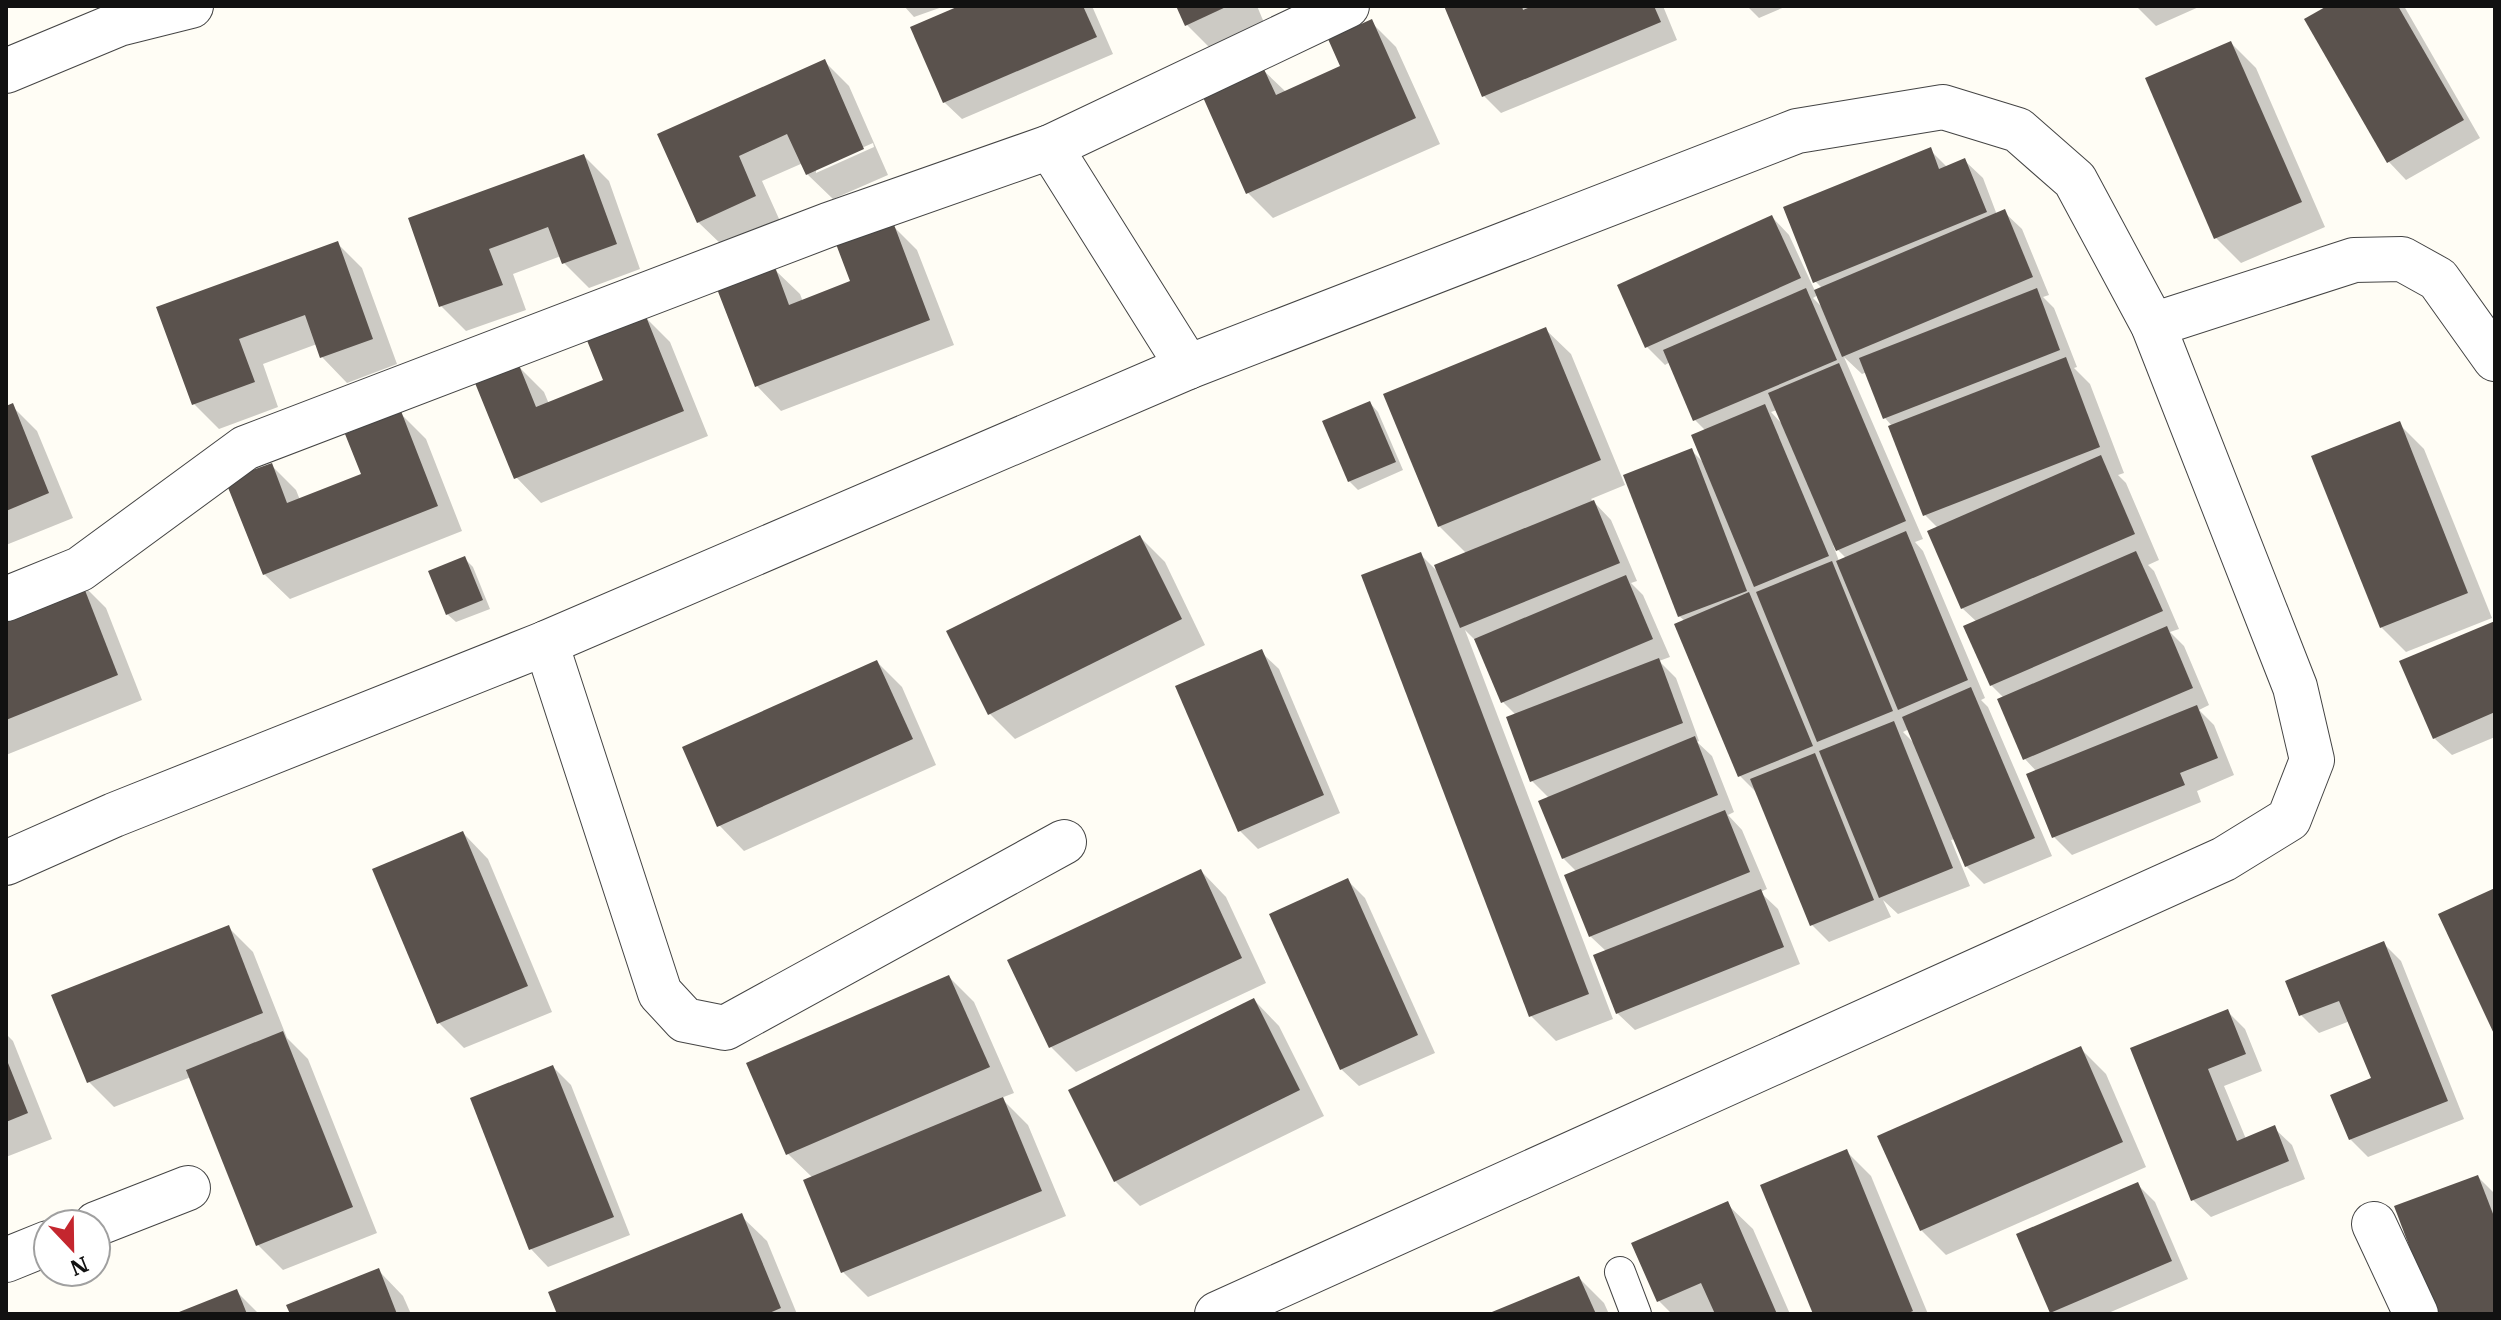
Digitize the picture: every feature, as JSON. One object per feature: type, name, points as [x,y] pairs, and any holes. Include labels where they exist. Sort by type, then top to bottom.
[{"type":"street","points":[[6,71],[119,24],[191,6]]},
{"type":"street","points":[[6,599],[80,569],[245,448],[828,225],[1050,147],[1347,6]]},
{"type":"street","points":[[6,863],[114,815],[546,643],[1188,367],[1797,131],[1943,107],[2018,130],[2075,180],[2153,325],[2295,687],[2312,760],[2289,819],[2224,859],[1217,1314]]},
{"type":"street","points":[[1050,147],[1188,367]]},
{"type":"street","points":[[2153,325],[2354,260],[2402,259],[2438,279],[2495,359]]},
{"type":"street","points":[[546,643],[660,993],[685,1020],[725,1028],[1064,842]]},
{"type":"street","points":[[112,1218],[188,1188]]},
{"type":"street","points":[[2374,1224],[2416,1314]]},
{"type":"street","points":[[6,1260],[32,1249]]},
{"type":"lane","points":[[1620,1272],[1636,1314]]},
{"type":"building","points":[[959,6],[1083,6],[1097,37],[943,103],[910,27]]},
{"type":"building","points":[[1176,6],[1228,6],[1185,26]]},
{"type":"building","points":[[1444,6],[1522,6],[1523,10],[1533,6],[1654,6],[1661,22],[1482,97]]},
{"type":"building","points":[[2327,6],[2398,6],[2464,120],[2387,163],[2304,19]]},
{"type":"building","points":[[1372,19],[1416,118],[1246,194],[1202,95],[1263,67],[1276,95],[1340,66],[1328,39]]},
{"type":"building","points":[[2231,41],[2302,202],[2214,239],[2145,78]]},
{"type":"building","points":[[825,59],[864,149],[806,175],[787,134],[739,156],[756,196],[697,223],[657,134]]},
{"type":"building","points":[[1931,147],[1939,169],[1965,158],[1987,212],[1813,283],[1783,207]]},
{"type":"building","points":[[584,154],[617,244],[562,264],[548,227],[489,249],[503,285],[439,307],[408,218]]},
{"type":"building","points":[[2005,209],[2033,277],[1842,357],[1814,290]]},
{"type":"building","points":[[1772,215],[1801,278],[1645,348],[1617,285]]},
{"type":"building","points":[[893,222],[930,320],[755,387],[717,289],[775,267],[789,305],[850,281],[836,244]]},
{"type":"building","points":[[338,241],[373,339],[320,358],[305,315],[239,339],[255,382],[192,405],[156,307]]},
{"type":"building","points":[[1806,288],[1837,360],[1693,421],[1663,350]]},
{"type":"building","points":[[2037,288],[2060,350],[1883,419],[1859,358]]},
{"type":"building","points":[[645,314],[684,411],[514,479],[475,383],[519,365],[536,407],[603,380],[586,338]]},
{"type":"building","points":[[1546,327],[1601,460],[1438,527],[1383,394]]},
{"type":"building","points":[[2066,357],[2100,447],[1923,516],[1888,426]]},
{"type":"building","points":[[1839,363],[1906,521],[1836,551],[1768,393]]},
{"type":"building","points":[[1370,401],[1396,462],[1348,482],[1322,421]]},
{"type":"building","points":[[13,403],[49,493],[6,511],[6,406]]},
{"type":"building","points":[[1765,404],[1829,556],[1754,587],[1691,435]]},
{"type":"building","points":[[401,411],[438,506],[263,575],[225,480],[272,463],[287,503],[361,474],[345,434]]},
{"type":"building","points":[[2400,421],[2468,593],[2380,628],[2311,456]]},
{"type":"building","points":[[1692,448],[1747,591],[1678,617],[1623,475]]},
{"type":"building","points":[[2101,455],[2135,534],[1961,609],[1927,531]]},
{"type":"building","points":[[1594,500],[1620,563],[1460,628],[1434,565]]},
{"type":"building","points":[[1906,531],[1968,680],[1898,710],[1836,561]]},
{"type":"building","points":[[1140,535],[1182,619],[988,715],[946,631]]},
{"type":"building","points":[[2136,551],[2163,611],[1990,686],[1963,626]]},
{"type":"building","points":[[1421,552],[1589,994],[1529,1017],[1361,575]]},
{"type":"building","points":[[465,556],[483,600],[446,615],[428,571]]},
{"type":"building","points":[[1832,561],[1893,711],[1817,742],[1756,592]]},
{"type":"building","points":[[1626,575],[1653,639],[1501,703],[1474,639]]},
{"type":"building","points":[[81,580],[118,675],[6,720],[6,610]]},
{"type":"building","points":[[1749,592],[1813,746],[1738,777],[1674,624]]},
{"type":"building","points":[[2495,621],[2495,712],[2433,739],[2399,661]]},
{"type":"building","points":[[2167,626],[2193,688],[2023,760],[1997,699]]},
{"type":"building","points":[[1262,649],[1324,795],[1238,832],[1175,686]]},
{"type":"building","points":[[1659,658],[1683,723],[1530,782],[1506,717]]},
{"type":"building","points":[[877,660],[913,739],[717,827],[682,747]]},
{"type":"building","points":[[1971,687],[2035,838],[1965,867],[1902,717]]},
{"type":"building","points":[[2197,705],[2218,758],[2180,773],[2185,785],[2052,838],[2026,774]]},
{"type":"building","points":[[1894,721],[1953,868],[1879,898],[1819,751]]},
{"type":"building","points":[[1695,736],[1718,795],[1562,859],[1538,801]]},
{"type":"building","points":[[1815,753],[1874,900],[1810,926],[1750,779]]},
{"type":"building","points":[[1725,810],[1750,872],[1589,937],[1564,875]]},
{"type":"building","points":[[463,831],[528,986],[437,1024],[372,869]]},
{"type":"building","points":[[1201,869],[1242,958],[1049,1048],[1007,960]]},
{"type":"building","points":[[1348,878],[1418,1035],[1340,1070],[1269,914]]},
{"type":"building","points":[[2495,888],[2495,1036],[2438,914]]},
{"type":"building","points":[[1761,889],[1784,947],[1616,1014],[1593,955]]},
{"type":"building","points":[[229,925],[263,1013],[87,1083],[51,995]]},
{"type":"building","points":[[2384,941],[2448,1101],[2349,1140],[2330,1095],[2371,1078],[2339,1001],[2299,1016],[2285,981]]},
{"type":"building","points":[[949,975],[990,1067],[786,1155],[746,1063]]},
{"type":"building","points":[[1254,998],[1300,1090],[1114,1182],[1068,1090]]},
{"type":"building","points":[[2228,1009],[2246,1054],[2208,1069],[2237,1141],[2275,1125],[2289,1161],[2191,1201],[2130,1048]]},
{"type":"building","points":[[283,1031],[353,1207],[256,1246],[186,1070]]},
{"type":"building","points":[[2081,1046],[2123,1142],[1920,1231],[1877,1136]]},
{"type":"building","points":[[6,1058],[28,1113],[6,1122]]},
{"type":"building","points":[[553,1065],[614,1217],[529,1250],[470,1098]]},
{"type":"building","points":[[1003,1097],[1042,1191],[841,1273],[803,1180]]},
{"type":"building","points":[[1847,1149],[1913,1311],[1906,1314],[1813,1314],[1760,1185]]},
{"type":"building","points":[[2478,1175],[2495,1219],[2495,1314],[2435,1314],[2394,1206]]},
{"type":"building","points":[[2138,1182],[2172,1261],[2050,1313],[2016,1234]]},
{"type":"building","points":[[1728,1201],[1777,1314],[1715,1314],[1701,1283],[1657,1302],[1631,1243]]},
{"type":"building","points":[[742,1213],[781,1308],[767,1314],[557,1314],[548,1292]]},
{"type":"building","points":[[379,1268],[397,1314],[290,1314],[286,1305]]},
{"type":"building","points":[[1579,1276],[1596,1314],[1487,1314]]},
{"type":"building","points":[[237,1289],[247,1314],[174,1314]]}]
